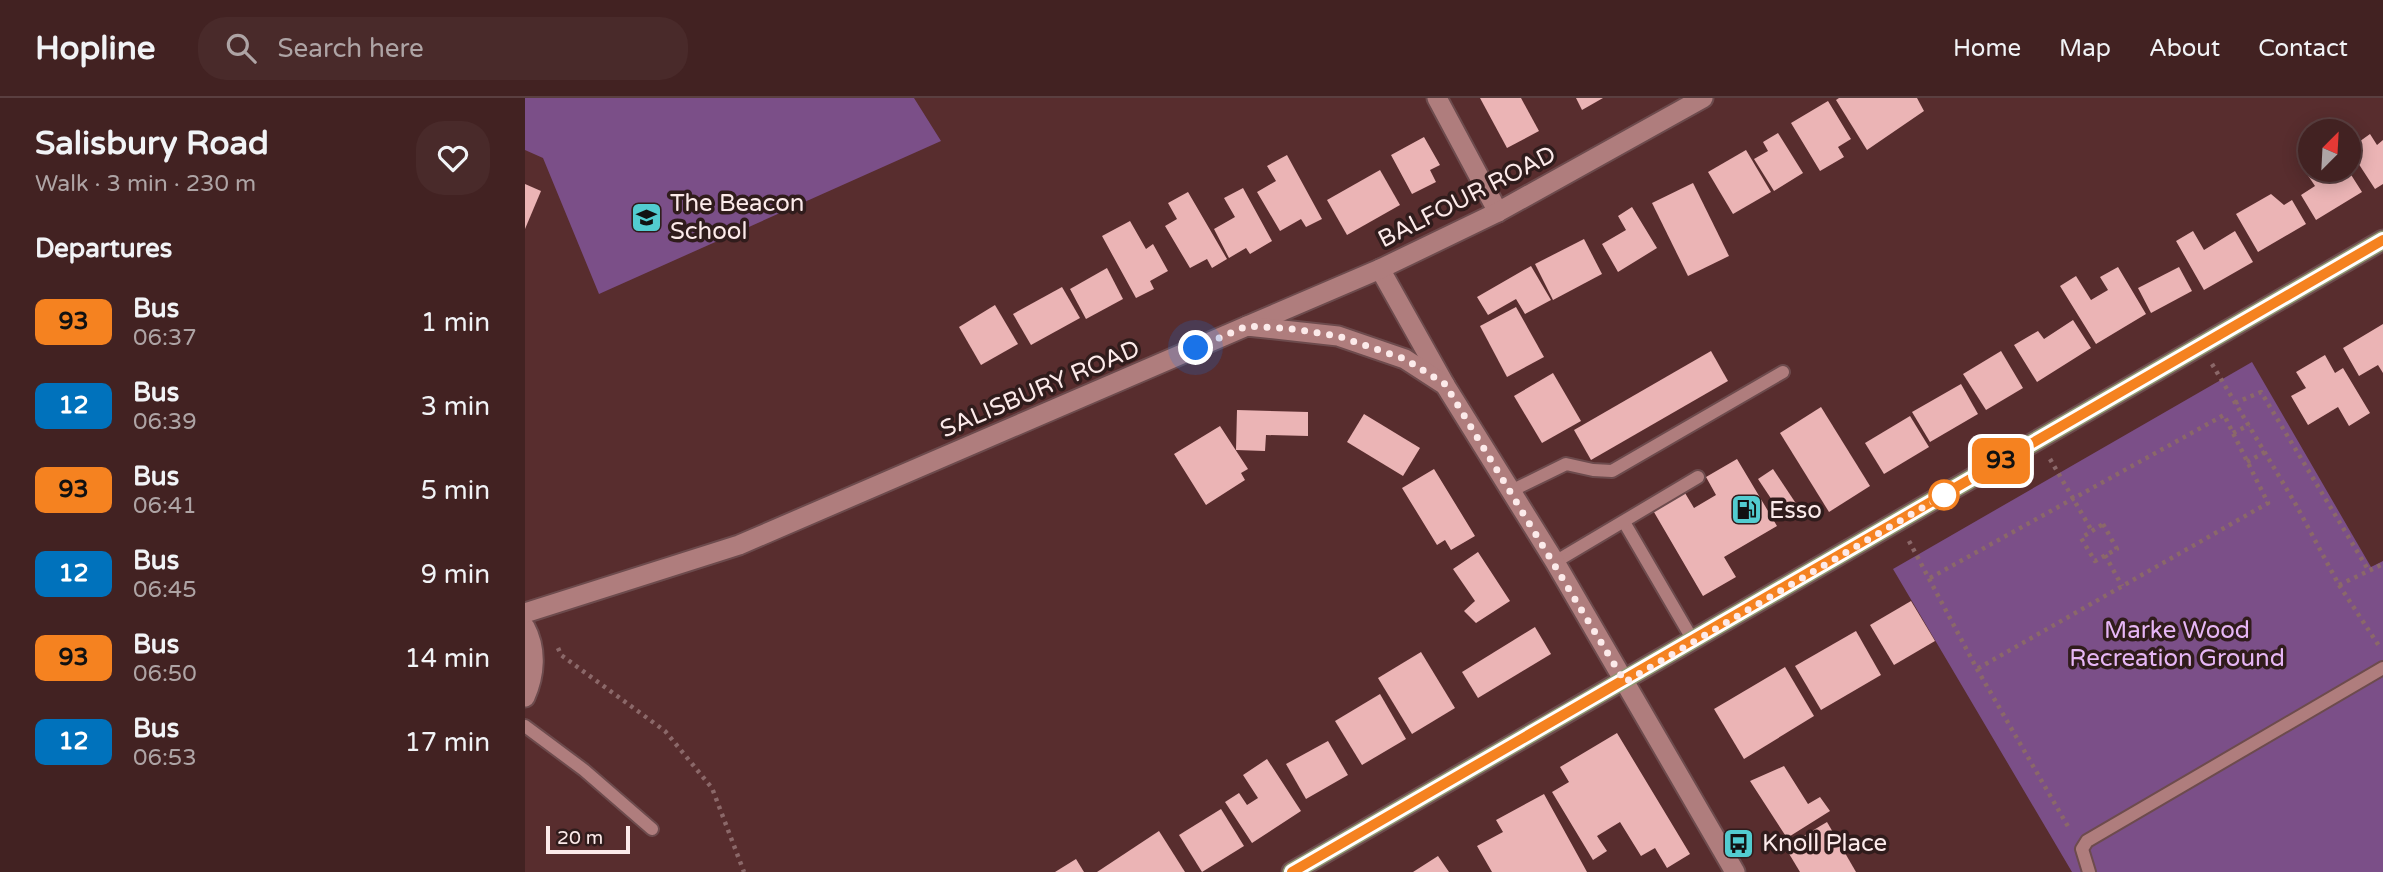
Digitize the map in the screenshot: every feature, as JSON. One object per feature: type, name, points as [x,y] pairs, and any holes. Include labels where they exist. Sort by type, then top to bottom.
[{"type":"main road","points":[[1293,872],[1694,642],[2383,240]]},
{"type":"street","points":[[1437,98],[1498,212]]},
{"type":"street","name":"BALFOUR ROAD","points":[[1247,326],[1380,269],[1498,212],[1703,98]]},
{"type":"street","points":[[1380,269],[1445,384]]},
{"type":"street","name":"SALISBURY ROAD","points":[[525,613],[739,545],[1247,326],[1338,336],[1405,359],[1445,384],[1509,492],[1555,562],[1735,872]]},
{"type":"street","points":[[525,697],[534,678],[528,633]]},
{"type":"lane","points":[[1509,492],[1566,464],[1612,471],[1783,372]]},
{"type":"lane","points":[[1555,562],[1698,477]]},
{"type":"lane","points":[[1624,522],[1694,642]]},
{"type":"lane","points":[[2089,872],[2082,849],[2087,841],[2382,668]]},
{"type":"lane","points":[[525,726],[585,770],[652,830]]},
{"type":"path","points":[[2201,345],[2265,452],[2339,585],[2381,649],[2373,653],[2382,668]]},
{"type":"path","points":[[2235,403],[2260,392],[2368,571]]},
{"type":"path","points":[[1930,578],[2224,415],[2267,503],[1977,669]]},
{"type":"path","points":[[2233,433],[2249,425]]},
{"type":"path","points":[[2036,441],[2062,475],[2092,531]]},
{"type":"path","points":[[2247,462],[2265,452]]},
{"type":"path","points":[[1899,522],[1977,669],[2082,849]]},
{"type":"path","points":[[2103,524],[2117,550],[2095,561],[2081,538],[2092,531],[2103,524]]},
{"type":"path","points":[[2105,555],[2122,586]]},
{"type":"path","points":[[2339,585],[2383,564]]},
{"type":"path","points":[[528,633],[554,639],[561,655],[666,732],[712,788],[744,872]]},
{"type":"green space","name":"The Beacon School","points":[[525,98],[914,98],[941,141],[599,294],[543,158],[525,150]]},
{"type":"green space","name":"Marke Wood Recreation Ground","points":[[2252,362],[2371,567],[2383,561],[2383,872],[2072,872],[1893,569]]},
{"type":"building","points":[[1480,98],[1521,98],[1539,131],[1507,148]]},
{"type":"building","points":[[1576,98],[1603,98],[1582,110]]},
{"type":"building","points":[[1917,98],[1924,111],[1867,150],[1836,100]]},
{"type":"building","points":[[1828,101],[1851,139],[1838,147],[1844,157],[1820,171],[1791,123]]},
{"type":"building","points":[[1778,133],[1803,173],[1774,191],[1754,159],[1768,151],[1763,142]]},
{"type":"building","points":[[2370,134],[2377,145],[2383,140],[2383,184],[2375,189],[2361,167],[2361,140]]},
{"type":"building","points":[[1424,137],[1440,165],[1430,170],[1436,182],[1412,194],[1391,155]]},
{"type":"building","points":[[1746,150],[1771,192],[1733,214],[1708,172]]},
{"type":"building","points":[[1287,155],[1322,219],[1306,227],[1301,219],[1280,231],[1257,192],[1276,181],[1267,166]]},
{"type":"building","points":[[1380,170],[1400,205],[1347,235],[1327,200]]},
{"type":"building","points":[[2312,182],[2356,182],[2362,192],[2316,220],[2301,195],[2315,186]]},
{"type":"building","points":[[1693,183],[1729,256],[1688,276],[1652,203]]},
{"type":"building","points":[[525,184],[541,191],[525,229]]},
{"type":"building","points":[[1243,188],[1272,241],[1250,254],[1246,248],[1229,258],[1214,229],[1235,217],[1224,198]]},
{"type":"building","points":[[1188,192],[1227,259],[1212,268],[1207,259],[1190,268],[1165,226],[1177,219],[1168,203]]},
{"type":"building","points":[[2271,194],[2284,205],[2292,200],[2306,224],[2258,252],[2236,214]]},
{"type":"building","points":[[1632,207],[1657,248],[1618,272],[1602,244],[1626,230],[1618,216]]},
{"type":"building","points":[[1130,221],[1146,249],[1153,244],[1168,271],[1150,281],[1154,289],[1136,298],[1102,236]]},
{"type":"building","points":[[2193,231],[2204,250],[2235,231],[2253,262],[2204,290],[2176,241]]},
{"type":"building","points":[[1584,239],[1602,274],[1553,300],[1535,264]]},
{"type":"building","points":[[1531,266],[1551,300],[1525,314],[1516,299],[1488,315],[1477,297]]},
{"type":"building","points":[[2118,267],[2146,314],[2096,344],[2060,286],[2076,276],[2091,300],[2108,290],[2100,277]]},
{"type":"building","points":[[2179,267],[2192,291],[2151,313],[2138,288]]},
{"type":"building","points":[[1107,268],[1123,299],[1086,319],[1070,289]]},
{"type":"building","points":[[1062,287],[1080,318],[1031,345],[1013,314]]},
{"type":"building","points":[[995,305],[1018,344],[981,365],[959,327]]},
{"type":"building","points":[[1516,307],[1544,357],[1507,377],[1480,326]]},
{"type":"building","points":[[2073,320],[2091,348],[2037,382],[2014,345],[2038,331],[2044,339]]},
{"type":"building","points":[[2383,324],[2383,373],[2378,365],[2359,376],[2343,348]]},
{"type":"building","points":[[1711,351],[1728,381],[1591,460],[1574,430]]},
{"type":"building","points":[[2001,351],[2023,388],[1986,410],[1963,374]]},
{"type":"building","points":[[2325,355],[2335,373],[2343,368],[2370,413],[2349,426],[2338,407],[2308,425],[2291,396],[2306,388],[2296,372]]},
{"type":"building","points":[[1553,373],[1581,421],[1542,443],[1514,396]]},
{"type":"building","points":[[1961,384],[1978,414],[1930,442],[1912,412]]},
{"type":"building","points":[[1821,407],[1870,486],[1829,512],[1780,433]]},
{"type":"building","points":[[1237,410],[1308,412],[1308,436],[1266,435],[1265,451],[1236,450]]},
{"type":"building","points":[[1364,414],[1420,448],[1403,476],[1347,442]]},
{"type":"building","points":[[1910,416],[1929,447],[1884,474],[1865,443]]},
{"type":"building","points":[[1220,426],[1248,469],[1241,473],[1245,480],[1206,505],[1174,454]]},
{"type":"building","points":[[1737,459],[1777,526],[1724,557],[1736,577],[1703,596],[1651,507],[1682,488],[1694,508],[1716,495],[1706,477]]},
{"type":"building","points":[[1434,469],[1475,536],[1451,550],[1445,540],[1437,545],[1402,488]]},
{"type":"building","points":[[1773,469],[1799,508],[1784,518],[1758,479]]},
{"type":"building","points":[[1478,552],[1510,601],[1476,623],[1464,611],[1475,601],[1453,569]]},
{"type":"building","points":[[1911,601],[1935,641],[1894,665],[1870,625]]},
{"type":"building","points":[[1535,627],[1551,654],[1478,698],[1462,672]]},
{"type":"building","points":[[1856,631],[1881,675],[1821,710],[1795,666]]},
{"type":"building","points":[[1421,652],[1455,708],[1412,734],[1378,678]]},
{"type":"building","points":[[1785,667],[1814,716],[1744,759],[1714,709]]},
{"type":"building","points":[[1380,694],[1406,739],[1362,765],[1335,721]]},
{"type":"building","points":[[1617,733],[1690,854],[1667,868],[1655,848],[1641,856],[1620,822],[1597,836],[1607,851],[1593,860],[1552,792],[1569,782],[1560,767]]},
{"type":"building","points":[[1328,741],[1348,775],[1306,799],[1286,764]]},
{"type":"building","points":[[1267,759],[1301,811],[1252,843],[1225,802],[1239,793],[1247,805],[1258,798],[1243,775]]},
{"type":"building","points":[[1784,766],[1808,804],[1820,797],[1830,811],[1787,838],[1750,781]]},
{"type":"building","points":[[1544,794],[1587,872],[1492,872],[1477,846],[1503,832],[1496,820]]},
{"type":"building","points":[[1221,809],[1244,846],[1202,872],[1179,835]]},
{"type":"building","points":[[1827,822],[1856,872],[1800,872],[1785,847]]},
{"type":"building","points":[[1159,831],[1185,872],[1097,872]]},
{"type":"building","points":[[1438,856],[1449,872],[1413,872]]},
{"type":"building","points":[[1076,859],[1084,872],[1055,872]]},
{"type":"bus line","name":"93","points":[[1292,872],[1648,669],[2383,240]]},
{"type":"place","name":"The Beacon School","points":[[647,217]]},
{"type":"place","name":"Esso","points":[[1746,510]]},
{"type":"place","name":"Knoll Place","points":[[1739,843]]},
{"type":"route","points":[[1196,348],[1247,326],[1294,329],[1338,336],[1405,359],[1445,384],[1509,492],[1555,562],[1625,682],[1944,495]]}]
